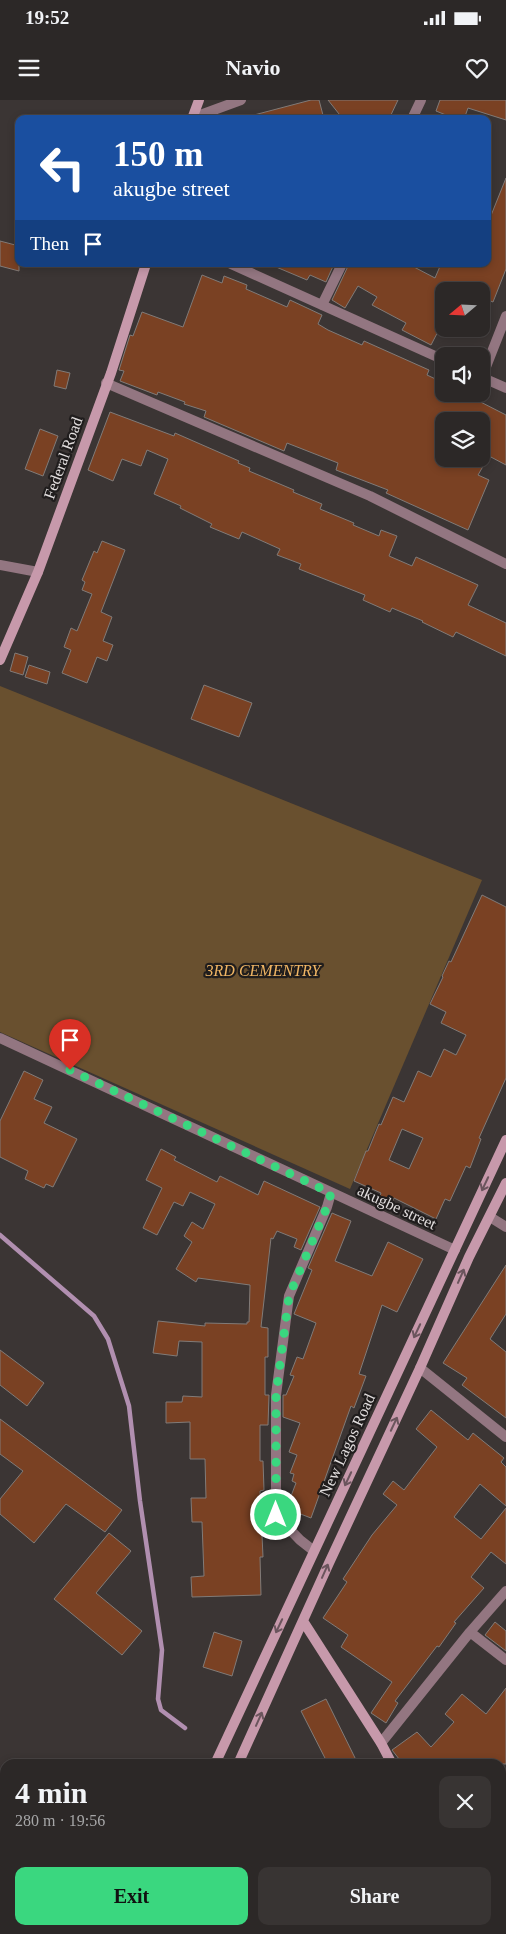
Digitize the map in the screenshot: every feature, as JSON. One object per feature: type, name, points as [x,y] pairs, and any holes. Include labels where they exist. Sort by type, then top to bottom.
[{"type":"main road","points":[[193,115],[199,100]]},
{"type":"main road","name":"Federal Road","points":[[0,660],[38,572],[106,383],[145,267]]},
{"type":"main road","name":"New Lagos Road","points":[[218,1759],[506,1140]]},
{"type":"main road","name":"New Lagos Road","points":[[240,1759],[469,1257],[506,1183]]},
{"type":"main road","points":[[303,1621],[389,1759]]},
{"type":"street","points":[[200,115],[241,100]]},
{"type":"street","points":[[414,115],[422,100]]},
{"type":"street","points":[[238,267],[435,356]]},
{"type":"street","points":[[322,305],[341,267]]},
{"type":"street","points":[[490,357],[506,316]]},
{"type":"street","points":[[490,381],[506,388]]},
{"type":"street","points":[[106,383],[370,496],[506,564]]},
{"type":"street","points":[[0,565],[38,572]]},
{"type":"street","name":"akugbe street","points":[[0,1038],[454,1250]]},
{"type":"street","points":[[314,1551],[300,1540],[276,1515],[276,1395],[289,1296],[324,1215],[331,1193]]},
{"type":"street","points":[[490,1217],[506,1227]]},
{"type":"street","points":[[420,1368],[506,1437]]},
{"type":"street","points":[[381,1743],[470,1632],[506,1591]]},
{"type":"street","points":[[470,1632],[506,1660]]},
{"type":"green space","name":"3RD CEMENTRY","points":[[0,686],[482,880],[350,1189],[0,1032]]},
{"type":"building","points":[[311,100],[319,100],[323,115],[254,115]]},
{"type":"building","points":[[328,100],[398,100],[391,115],[340,115]]},
{"type":"building","points":[[440,100],[506,100],[506,120],[468,108],[465,115],[446,115],[436,111]]},
{"type":"building","points":[[506,178],[506,269],[493,302],[490,301],[490,282],[435,282],[435,337],[431,345],[402,330],[406,323],[372,305],[377,297],[358,286],[345,308],[332,300],[348,267],[414,267],[435,278],[440,267],[491,267],[491,216]]},
{"type":"building","points":[[0,241],[15,245],[15,267],[19,267],[19,271],[0,266]]},
{"type":"building","points":[[276,267],[333,267],[326,282],[310,275],[307,280]]},
{"type":"building","points":[[202,275],[222,283],[224,276],[247,285],[246,289],[287,307],[290,300],[322,315],[318,324],[328,330],[362,345],[364,341],[429,370],[427,375],[435,379],[435,402],[481,402],[506,415],[506,465],[490,457],[490,412],[435,412],[435,467],[483,467],[478,475],[489,480],[468,530],[386,493],[388,490],[336,470],[338,463],[287,443],[284,451],[204,417],[206,411],[184,404],[185,402],[158,392],[157,395],[120,381],[124,371],[119,370],[130,335],[133,336],[142,312],[183,327]]},
{"type":"building","points":[[57,370],[70,373],[66,389],[54,386]]},
{"type":"building","points":[[110,412],[174,436],[175,433],[239,461],[238,463],[250,468],[249,471],[322,504],[320,509],[354,523],[353,525],[379,536],[381,530],[397,536],[389,556],[412,566],[416,557],[478,585],[468,605],[506,623],[506,656],[456,632],[453,637],[423,621],[392,608],[390,612],[363,600],[365,595],[299,569],[301,564],[277,555],[280,549],[242,532],[239,539],[210,527],[212,524],[180,508],[181,506],[154,494],[168,459],[147,450],[141,466],[122,459],[113,481],[88,470]]},
{"type":"building","points":[[40,429],[58,436],[43,476],[25,469]]},
{"type":"building","points":[[102,541],[125,550],[101,612],[112,617],[103,641],[113,645],[107,661],[97,657],[87,683],[62,673],[71,650],[64,647],[71,628],[77,631],[92,594],[82,590],[85,582],[82,580],[94,551],[97,553]]},
{"type":"building","points":[[15,653],[28,657],[23,675],[10,671]]},
{"type":"building","points":[[29,665],[50,672],[47,684],[25,677]]},
{"type":"building","points":[[204,685],[252,703],[239,737],[191,719]]},
{"type":"building","points":[[482,895],[506,907],[506,1078],[479,1138],[481,1139],[470,1168],[466,1166],[450,1201],[445,1199],[436,1219],[394,1198],[391,1205],[379,1198],[381,1193],[354,1181],[366,1151],[368,1151],[379,1124],[381,1125],[393,1097],[404,1102],[418,1071],[431,1077],[444,1049],[456,1055],[466,1035],[441,1023],[446,1012],[430,1004],[449,961],[451,962]],"holes":[[[402,1129],[423,1138],[409,1169],[389,1160]]]},
{"type":"building","points":[[24,1071],[43,1080],[34,1099],[52,1107],[44,1123],[77,1139],[53,1187],[46,1184],[44,1188],[25,1179],[28,1171],[0,1157],[0,1121]]},
{"type":"building","points":[[161,1149],[176,1157],[174,1160],[217,1182],[220,1176],[258,1195],[264,1181],[320,1207],[301,1250],[294,1247],[297,1239],[277,1231],[273,1239],[271,1238],[261,1327],[268,1328],[268,1357],[265,1357],[265,1395],[269,1395],[268,1425],[260,1425],[260,1461],[263,1461],[264,1490],[260,1491],[263,1557],[260,1557],[261,1595],[192,1597],[191,1577],[204,1576],[202,1522],[192,1522],[191,1498],[206,1498],[205,1459],[190,1459],[190,1422],[166,1423],[166,1402],[182,1402],[183,1396],[202,1397],[202,1342],[179,1341],[177,1356],[153,1353],[158,1321],[205,1326],[205,1323],[247,1324],[249,1322],[250,1285],[198,1278],[196,1282],[176,1269],[192,1242],[184,1236],[192,1222],[203,1229],[215,1204],[190,1192],[183,1206],[174,1202],[157,1235],[143,1228],[162,1188],[146,1180]]},
{"type":"building","points":[[332,1213],[351,1221],[335,1261],[372,1276],[388,1242],[423,1259],[397,1312],[382,1305],[359,1374],[366,1376],[354,1408],[351,1406],[311,1518],[290,1510],[295,1498],[291,1496],[296,1483],[292,1481],[294,1474],[290,1473],[297,1455],[289,1452],[300,1423],[283,1417],[283,1395],[286,1395],[294,1376],[290,1375],[297,1357],[303,1359],[316,1323],[294,1314],[312,1270],[308,1268]]},
{"type":"building","points":[[506,1265],[506,1314],[490,1339],[506,1352],[506,1418],[462,1385],[467,1378],[443,1363]]},
{"type":"building","points":[[0,1350],[44,1383],[27,1406],[0,1385]]},
{"type":"building","points":[[431,1410],[468,1440],[473,1433],[504,1458],[501,1462],[506,1467],[506,1506],[480,1484],[454,1517],[481,1539],[506,1508],[506,1564],[491,1552],[471,1577],[484,1588],[454,1622],[456,1623],[439,1647],[437,1646],[395,1701],[398,1703],[386,1723],[371,1713],[392,1682],[341,1647],[348,1635],[323,1618],[347,1582],[343,1579],[372,1535],[397,1505],[383,1494],[393,1481],[404,1490],[437,1447],[416,1429]]},
{"type":"building","points":[[0,1419],[122,1510],[105,1532],[66,1504],[34,1543],[0,1514],[0,1499],[23,1471],[0,1454]]},
{"type":"building","points":[[109,1533],[131,1551],[96,1593],[142,1631],[122,1655],[54,1599]]},
{"type":"building","points":[[495,1622],[506,1631],[506,1651],[485,1635]]},
{"type":"building","points":[[214,1632],[242,1641],[232,1676],[203,1667]]},
{"type":"building","points":[[506,1688],[506,1759],[399,1759],[392,1750],[417,1732],[431,1747],[454,1722],[445,1714],[462,1694],[486,1714]]},
{"type":"building","points":[[326,1699],[356,1759],[325,1759],[301,1711]]},
{"type":"waterway","points":[[0,1235],[94,1316],[108,1339],[129,1406],[140,1501],[162,1650],[158,1699],[161,1710],[185,1728]]},
{"type":"route","points":[[70,1070],[331,1193],[308,1254],[298,1272],[289,1296],[276,1395],[276,1515]]}]
